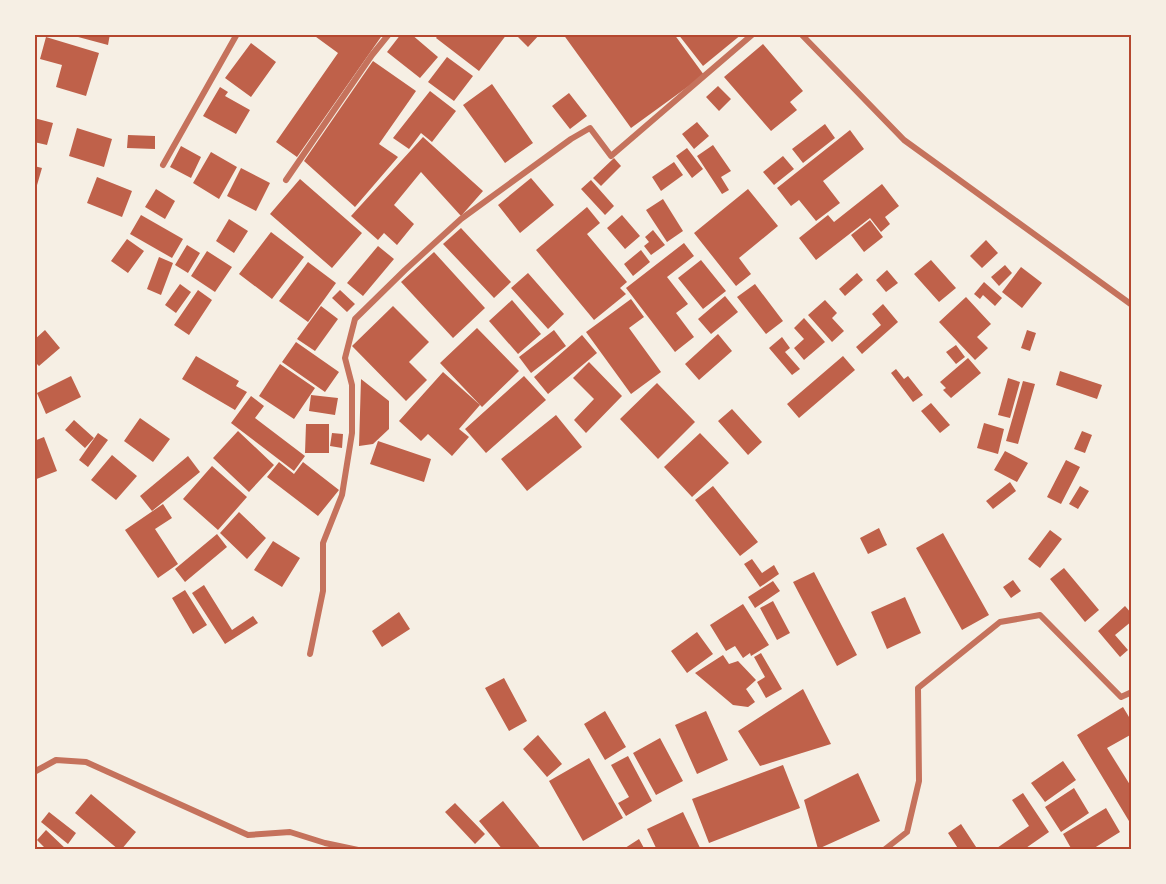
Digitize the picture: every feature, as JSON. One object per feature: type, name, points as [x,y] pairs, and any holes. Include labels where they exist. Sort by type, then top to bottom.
[{"type":"street","points":[[163,165],[237,34]]},
{"type":"street","points":[[286,180],[389,34]]},
{"type":"street","points":[[310,654],[323,591],[323,543],[342,495],[352,433],[352,385],[345,358],[356,319],[461,219],[570,139],[590,128],[611,156],[753,34]]},
{"type":"street","points":[[801,34],[904,140],[1131,305]]},
{"type":"street","points":[[884,849],[906,831],[919,781],[918,688],[1000,622],[1040,615],[1121,697],[1131,692]]},
{"type":"street","points":[[34,772],[56,760],[86,762],[248,835],[290,832],[325,843],[358,849]]},
{"type":"building","points":[[67,34],[110,34],[108,45]]},
{"type":"building","points":[[312,34],[383,34],[297,157],[276,142],[338,53]]},
{"type":"building","points":[[401,34],[411,34],[438,57],[420,78],[387,52]]},
{"type":"building","points":[[439,34],[507,34],[479,71],[436,38]]},
{"type":"building","points":[[521,34],[540,34],[528,47],[518,37]]},
{"type":"building","points":[[563,34],[674,34],[704,75],[631,128]]},
{"type":"building","points":[[678,34],[742,34],[703,66]]},
{"type":"building","points":[[46,37],[99,53],[86,96],[56,87],[62,65],[40,59]]},
{"type":"building","points":[[251,43],[276,62],[251,97],[225,78]]},
{"type":"building","points":[[763,44],[803,91],[790,102],[797,110],[771,131],[724,77]]},
{"type":"building","points":[[447,57],[473,76],[454,101],[428,82]]},
{"type":"building","points":[[373,61],[416,91],[379,144],[398,157],[355,207],[304,161]]},
{"type":"building","points":[[492,84],[533,143],[505,163],[463,105]]},
{"type":"building","points":[[718,86],[731,99],[719,111],[706,97]]},
{"type":"building","points":[[220,87],[228,92],[225,96],[250,110],[236,134],[203,116]]},
{"type":"building","points":[[430,91],[456,111],[432,142],[421,133],[409,149],[393,138]]},
{"type":"building","points":[[569,93],[587,116],[570,129],[552,106]]},
{"type":"building","points":[[34,118],[53,123],[47,145],[34,142]]},
{"type":"building","points":[[697,122],[709,136],[694,149],[682,134]]},
{"type":"building","points":[[825,124],[835,138],[803,163],[792,149]]},
{"type":"building","points":[[77,128],[112,139],[104,167],[69,156]]},
{"type":"building","points":[[850,130],[864,149],[823,181],[840,203],[816,221],[799,200],[791,206],[777,188]]},
{"type":"building","points":[[128,135],[155,136],[155,149],[127,148]]},
{"type":"building","points":[[423,137],[483,191],[461,216],[421,172],[394,205],[414,224],[397,245],[384,233],[378,240],[351,216]]},
{"type":"building","points":[[713,145],[731,171],[721,177],[729,190],[722,194],[697,156]]},
{"type":"building","points":[[181,146],[201,157],[191,178],[170,167]]},
{"type":"building","points":[[687,148],[703,169],[692,178],[676,156]]},
{"type":"building","points":[[211,152],[237,167],[219,199],[193,183]]},
{"type":"building","points":[[783,156],[794,169],[774,185],[763,172]]},
{"type":"building","points":[[614,158],[621,166],[601,186],[593,178]]},
{"type":"building","points":[[674,162],[683,175],[661,191],[652,177]]},
{"type":"building","points":[[34,166],[42,168],[35,192],[34,192]]},
{"type":"building","points":[[241,168],[270,183],[256,211],[227,196]]},
{"type":"building","points":[[97,177],[132,191],[122,217],[87,203]]},
{"type":"building","points":[[531,178],[554,205],[520,233],[498,205]]},
{"type":"building","points":[[300,179],[362,233],[332,268],[270,214]]},
{"type":"building","points":[[591,180],[614,206],[605,215],[581,189]]},
{"type":"building","points":[[882,184],[899,206],[885,217],[890,224],[881,232],[870,218],[816,260],[799,238],[828,215],[834,222]]},
{"type":"building","points":[[156,189],[175,201],[165,219],[145,207]]},
{"type":"building","points":[[748,189],[778,226],[739,258],[751,274],[736,286],[694,233]]},
{"type":"building","points":[[663,199],[683,231],[667,242],[646,210]]},
{"type":"building","points":[[587,207],[600,223],[587,234],[627,282],[620,288],[626,294],[594,320],[536,250]]},
{"type":"building","points":[[141,215],[183,239],[172,258],[130,234]]},
{"type":"building","points":[[622,215],[640,236],[625,249],[607,228]]},
{"type":"building","points":[[229,219],[248,231],[234,253],[216,241]]},
{"type":"building","points":[[870,220],[883,237],[864,252],[851,235]]},
{"type":"building","points":[[461,228],[511,282],[494,298],[443,244]]},
{"type":"building","points":[[653,230],[665,245],[651,255],[644,246],[649,242],[645,237]]},
{"type":"building","points":[[271,232],[304,257],[272,299],[239,274]]},
{"type":"building","points":[[127,239],[144,251],[128,273],[111,261]]},
{"type":"building","points":[[986,240],[998,253],[982,268],[970,256]]},
{"type":"building","points":[[684,243],[694,256],[667,277],[688,304],[676,313],[694,337],[675,352],[626,288]]},
{"type":"building","points":[[187,245],[200,253],[188,273],[175,265]]},
{"type":"building","points":[[378,246],[394,259],[363,296],[347,283]]},
{"type":"building","points":[[641,250],[650,262],[633,276],[624,264]]},
{"type":"building","points":[[207,251],[232,267],[215,292],[191,276]]},
{"type":"building","points":[[434,252],[485,308],[453,338],[401,282]]},
{"type":"building","points":[[159,257],[173,263],[161,295],[147,289]]},
{"type":"building","points":[[701,260],[726,291],[703,309],[678,278]]},
{"type":"building","points":[[931,260],[956,288],[939,302],[914,274]]},
{"type":"building","points":[[308,262],[336,283],[308,322],[279,301]]},
{"type":"building","points":[[1005,265],[1012,273],[999,286],[991,277]]},
{"type":"building","points":[[1021,267],[1042,283],[1022,308],[1002,292]]},
{"type":"building","points":[[887,270],[898,283],[886,292],[876,280]]},
{"type":"building","points":[[528,273],[564,314],[548,329],[511,288]]},
{"type":"building","points":[[857,273],[863,280],[845,296],[839,289]]},
{"type":"building","points":[[984,282],[1002,298],[995,306],[983,295],[980,299],[974,294]]},
{"type":"building","points":[[180,284],[191,292],[176,313],[165,305]]},
{"type":"building","points":[[755,284],[783,321],[766,334],[737,297]]},
{"type":"building","points":[[198,290],[212,300],[189,335],[174,325]]},
{"type":"building","points":[[340,290],[355,304],[347,312],[332,298]]},
{"type":"building","points":[[725,296],[738,312],[711,334],[698,319]]},
{"type":"building","points":[[966,297],[991,324],[977,337],[988,348],[975,360],[939,322]]},
{"type":"building","points":[[631,299],[644,317],[629,328],[661,372],[631,394],[586,332]]},
{"type":"building","points":[[512,300],[541,334],[518,354],[489,321]]},
{"type":"building","points":[[825,300],[837,313],[832,318],[844,331],[832,342],[808,315]]},
{"type":"building","points":[[883,304],[898,322],[862,354],[856,347],[881,325],[872,314]]},
{"type":"building","points":[[321,306],[338,319],[315,351],[297,339]]},
{"type":"building","points":[[393,306],[429,342],[409,362],[427,380],[406,401],[352,346]]},
{"type":"building","points":[[804,318],[825,342],[804,360],[794,348],[804,339],[794,328]]},
{"type":"building","points":[[477,328],[519,371],[482,407],[440,363]]},
{"type":"building","points":[[45,330],[60,348],[39,366],[34,361],[34,340]]},
{"type":"building","points":[[554,330],[566,346],[531,373],[519,357]]},
{"type":"building","points":[[1027,330],[1036,333],[1030,351],[1021,348]]},
{"type":"building","points":[[718,334],[732,351],[699,380],[685,364]]},
{"type":"building","points":[[582,335],[597,353],[548,394],[534,377]]},
{"type":"building","points":[[782,337],[790,348],[785,352],[800,369],[792,375],[769,348]]},
{"type":"building","points":[[296,342],[339,372],[325,392],[282,362]]},
{"type":"building","points":[[956,345],[965,357],[956,364],[946,352]]},
{"type":"building","points":[[196,356],[239,381],[236,386],[247,392],[235,410],[182,379]]},
{"type":"building","points":[[843,356],[855,370],[799,418],[787,404]]},
{"type":"building","points":[[968,358],[981,373],[951,398],[943,390],[946,388],[940,382]]},
{"type":"building","points":[[589,362],[622,396],[586,433],[574,420],[594,399],[573,378]]},
{"type":"building","points":[[280,364],[315,388],[294,419],[259,396]]},
{"type":"building","points":[[896,369],[904,379],[908,376],[923,395],[913,402],[891,373]]},
{"type":"building","points":[[1060,371],[1102,385],[1097,399],[1056,385]]},
{"type":"building","points":[[443,372],[480,405],[459,429],[469,437],[452,456],[428,434],[421,441],[399,421]]},
{"type":"building","points":[[71,376],[81,397],[46,414],[37,393]]},
{"type":"building","points":[[524,376],[546,400],[486,453],[465,429]]},
{"type":"building","points":[[1008,378],[1020,382],[1010,418],[998,415]]},
{"type":"building","points":[[361,379],[389,401],[389,429],[373,444],[359,446]]},
{"type":"building","points":[[1023,381],[1035,384],[1018,444],[1006,441]]},
{"type":"building","points":[[657,383],[695,422],[658,459],[620,419]]},
{"type":"building","points":[[311,395],[338,398],[335,415],[309,411]]},
{"type":"building","points":[[251,396],[264,406],[255,418],[305,456],[294,471],[231,423]]},
{"type":"building","points":[[931,403],[950,425],[940,433],[921,411]]},
{"type":"building","points":[[732,409],[762,442],[748,455],[718,421]]},
{"type":"building","points":[[556,415],[582,447],[527,491],[501,459]]},
{"type":"building","points":[[140,418],[170,439],[153,462],[124,441]]},
{"type":"building","points":[[74,420],[94,438],[85,448],[65,430]]},
{"type":"building","points":[[984,423],[1004,429],[998,454],[977,448]]},
{"type":"building","points":[[306,424],[329,424],[329,453],[305,453]]},
{"type":"building","points":[[238,431],[274,465],[249,492],[213,458]]},
{"type":"building","points":[[1082,431],[1092,435],[1085,453],[1074,449]]},
{"type":"building","points":[[98,433],[108,440],[88,467],[79,460]]},
{"type":"building","points":[[332,433],[343,434],[342,448],[330,446]]},
{"type":"building","points":[[700,433],[729,463],[692,497],[664,467]]},
{"type":"building","points":[[44,437],[57,471],[34,480],[34,441]]},
{"type":"building","points":[[378,441],[431,459],[424,482],[370,464]]},
{"type":"building","points":[[1005,451],[1028,463],[1017,482],[994,470]]},
{"type":"building","points":[[112,455],[137,476],[116,500],[91,480]]},
{"type":"building","points":[[188,456],[200,472],[152,511],[140,496]]},
{"type":"building","points":[[1066,460],[1080,467],[1061,504],[1047,497]]},
{"type":"building","points":[[279,462],[294,474],[303,462],[339,490],[318,516],[267,477]]},
{"type":"building","points":[[212,466],[247,497],[218,530],[183,499]]},
{"type":"building","points":[[1010,482],[1016,491],[993,509],[986,501]]},
{"type":"building","points":[[713,486],[758,542],[740,556],[695,500]]},
{"type":"building","points":[[1080,486],[1089,491],[1078,509],[1069,504]]},
{"type":"building","points":[[163,504],[172,518],[155,529],[178,564],[158,578],[125,530]]},
{"type":"building","points":[[239,512],[266,538],[247,559],[220,533]]},
{"type":"building","points":[[879,528],[887,545],[868,554],[860,538]]},
{"type":"building","points":[[1050,530],[1062,539],[1040,568],[1028,559]]},
{"type":"building","points":[[943,533],[989,615],[962,630],[916,548]]},
{"type":"building","points":[[217,534],[227,547],[185,582],[175,569]]},
{"type":"building","points":[[273,541],[300,558],[282,587],[254,570]]},
{"type":"building","points":[[752,559],[762,573],[774,565],[779,574],[760,587],[744,564]]},
{"type":"building","points":[[1064,568],[1099,610],[1085,622],[1050,579]]},
{"type":"building","points":[[814,572],[857,655],[837,666],[793,582]]},
{"type":"building","points":[[1013,580],[1021,591],[1011,598],[1003,587]]},
{"type":"building","points":[[773,581],[780,591],[755,608],[748,597]]},
{"type":"building","points":[[204,585],[232,630],[253,616],[258,623],[225,644],[192,593]]},
{"type":"building","points":[[185,590],[207,625],[193,634],[172,598]]},
{"type":"building","points":[[905,597],[921,633],[887,649],[871,612]]},
{"type":"building","points":[[773,601],[790,633],[777,640],[760,608]]},
{"type":"building","points":[[743,604],[769,645],[743,658],[735,646],[726,651],[710,625]]},
{"type":"building","points":[[1125,606],[1132,614],[1132,621],[1115,635],[1128,650],[1120,657],[1098,631]]},
{"type":"building","points":[[399,612],[410,629],[382,647],[372,631]]},
{"type":"building","points":[[697,632],[713,654],[687,673],[671,651]]},
{"type":"building","points":[[761,653],[782,689],[766,698],[757,682],[765,677],[754,657]]},
{"type":"building","points":[[723,655],[729,664],[738,661],[756,680],[746,689],[755,702],[748,707],[733,705],[695,673]]},
{"type":"building","points":[[504,678],[527,721],[509,731],[485,688]]},
{"type":"building","points":[[803,689],[831,744],[760,766],[738,731]]},
{"type":"building","points":[[1123,707],[1132,722],[1132,734],[1107,748],[1132,788],[1132,826],[1077,735]]},
{"type":"building","points":[[605,711],[626,747],[605,760],[584,724]]},
{"type":"building","points":[[706,711],[728,760],[697,774],[675,725]]},
{"type":"building","points":[[538,735],[562,764],[547,777],[523,749]]},
{"type":"building","points":[[660,738],[683,781],[656,795],[633,753]]},
{"type":"building","points":[[628,756],[652,801],[626,816],[618,803],[629,797],[611,765]]},
{"type":"building","points":[[589,758],[623,818],[583,841],[549,781]]},
{"type":"building","points":[[1063,761],[1076,780],[1045,802],[1031,783]]},
{"type":"building","points":[[783,765],[800,808],[709,843],[692,799]]},
{"type":"building","points":[[858,773],[880,821],[818,849],[804,800]]},
{"type":"building","points":[[1074,788],[1089,813],[1061,832],[1045,807]]},
{"type":"building","points":[[1023,793],[1049,832],[1023,850],[994,850],[1029,826],[1012,800]]},
{"type":"building","points":[[91,794],[136,832],[121,850],[75,813]]},
{"type":"building","points":[[503,801],[542,850],[503,850],[479,821]]},
{"type":"building","points":[[455,803],[485,834],[475,844],[445,812]]},
{"type":"building","points":[[1106,808],[1120,832],[1091,850],[1072,850],[1063,834]]},
{"type":"building","points":[[49,812],[76,833],[68,844],[41,822]]},
{"type":"building","points":[[683,812],[701,850],[657,850],[647,829]]},
{"type":"building","points":[[961,824],[978,850],[959,850],[948,833]]},
{"type":"building","points":[[46,830],[67,850],[47,850],[37,840]]},
{"type":"building","points":[[639,839],[645,850],[622,850]]}]
